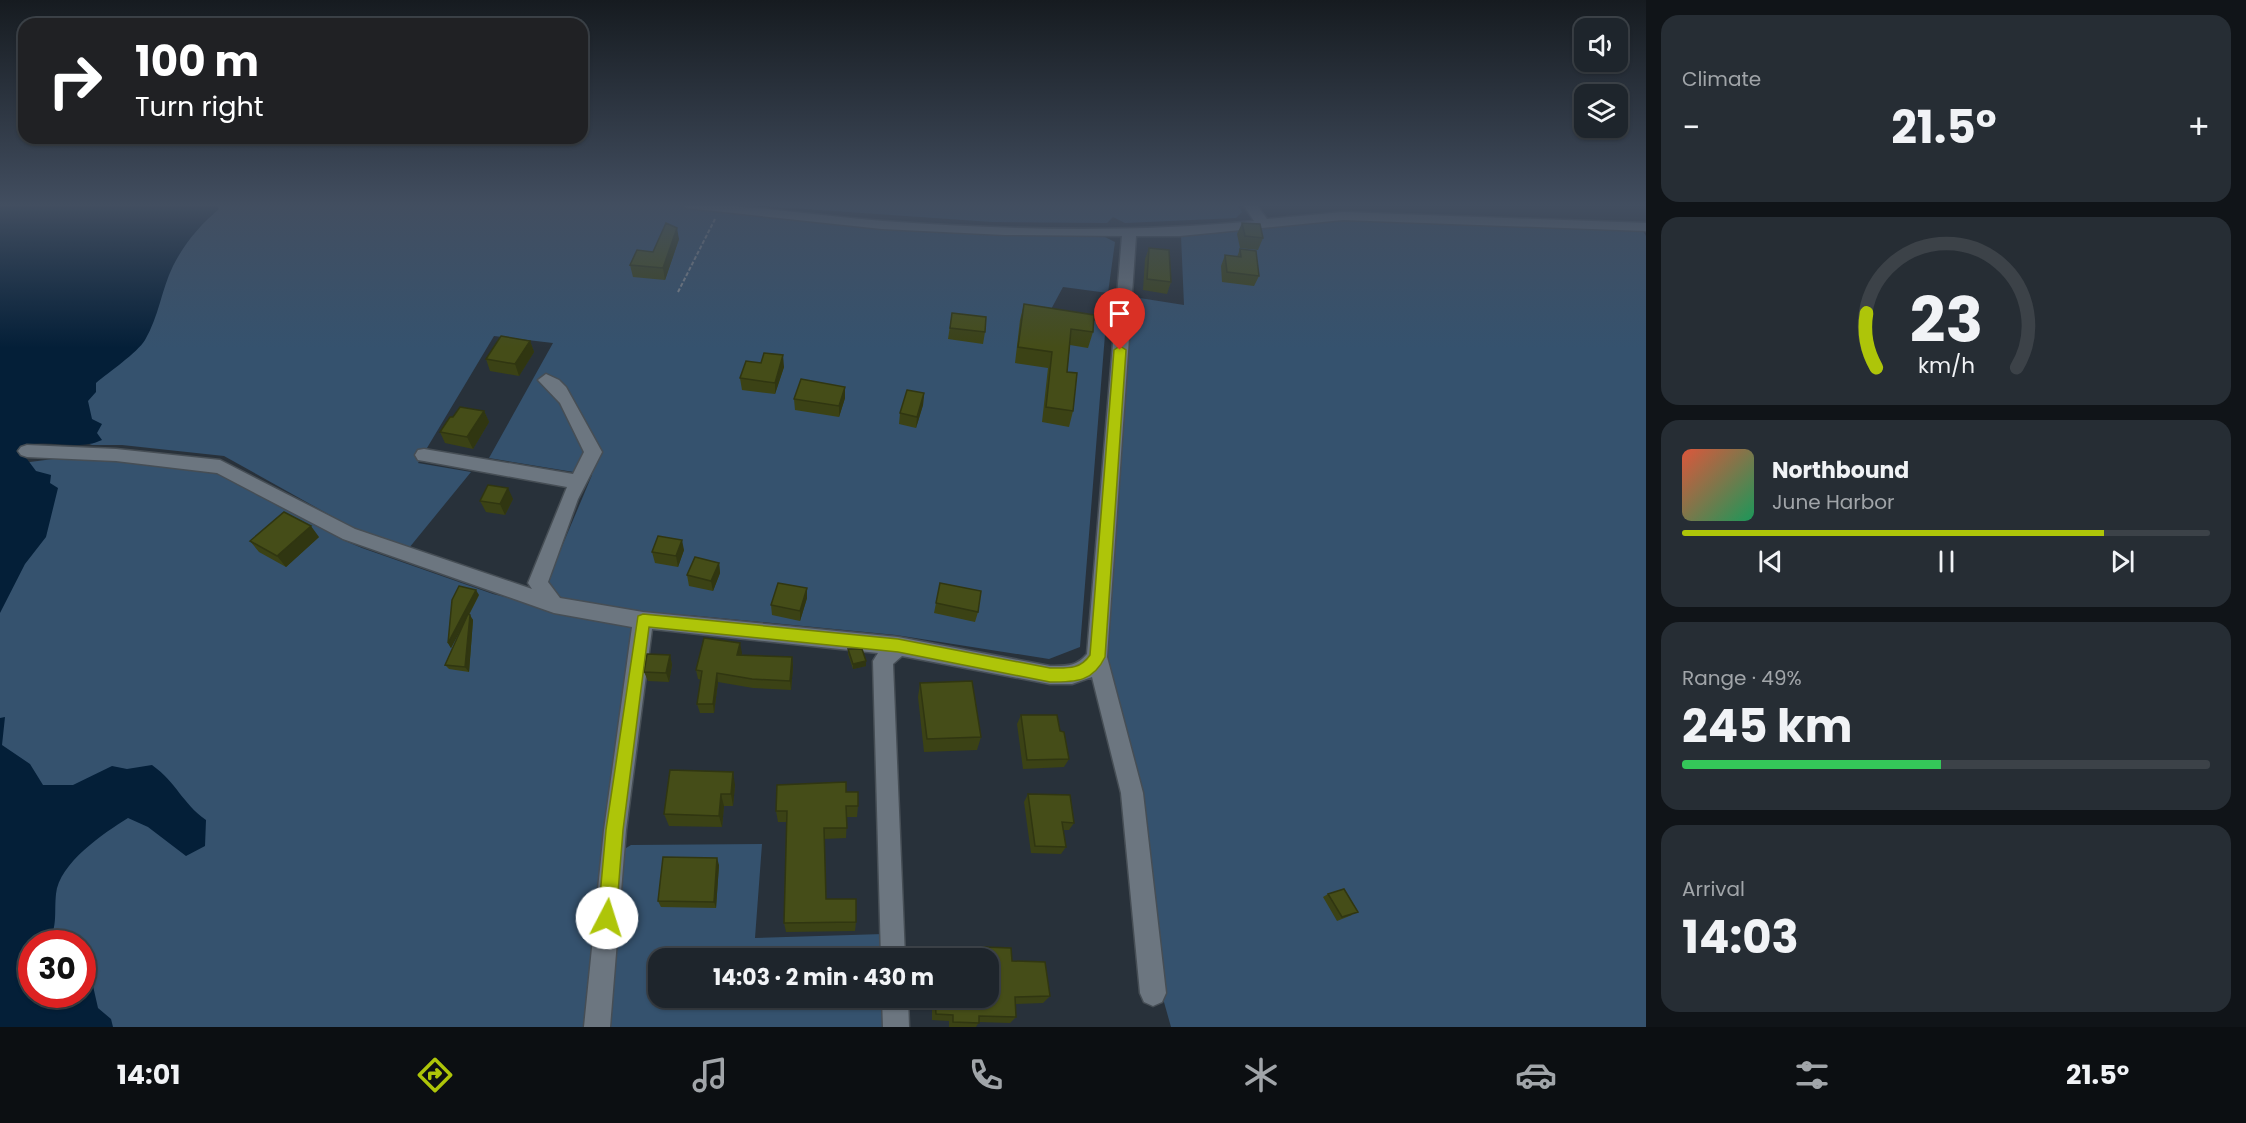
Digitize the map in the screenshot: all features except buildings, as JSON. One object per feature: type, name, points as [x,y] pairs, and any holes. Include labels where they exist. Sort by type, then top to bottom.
[{"type":"street","points":[[1127,252],[1097,657],[1132,793],[1153,993]]},
{"type":"street","points":[[546,380],[553,382],[568,401],[580,431],[593,452],[548,553],[538,583],[554,605]]},
{"type":"street","points":[[27,451],[116,455],[220,466],[349,534],[554,605],[643,620],[898,646],[1050,675],[1074,675],[1089,669],[1097,657]]},
{"type":"street","points":[[424,454],[579,482]]},
{"type":"street","points":[[597,1027],[615,830],[643,620]]},
{"type":"street","points":[[893,948],[883,661],[898,646]]},
{"type":"street","points":[[895,1008],[896,1027]]},
{"type":"path","points":[[678,292],[698,252]]},
{"type":"shaded area","points":[[0,252],[181,252],[169,275],[154,322],[145,340],[96,383],[96,392],[88,401],[92,419],[102,424],[97,433],[102,440],[84,445],[28,445],[24,455],[36,471],[51,475],[50,483],[58,488],[46,537],[25,564],[0,613]]},
{"type":"shaded area","points":[[131,252],[1114,252],[1108,293],[1063,287],[1048,315],[1106,322],[1080,647],[1049,659],[896,635],[688,615],[647,614],[557,600],[547,582],[592,475],[489,458],[553,343],[494,336],[418,463],[471,472],[409,548],[353,528],[224,456],[122,445],[92,445],[55,431]]},
{"type":"shaded area","points":[[1182,252],[1646,252],[1646,1027],[1171,1027],[1162,995],[1107,651],[1127,296],[1184,305]]},
{"type":"shaded area","points":[[76,456],[218,470],[343,540],[362,548],[493,594],[631,628],[634,638],[613,856],[631,845],[762,844],[755,938],[883,934],[884,948],[648,948],[648,1008],[890,1008],[892,1027],[0,1027],[0,478],[30,462]]},
{"type":"shaded area","points":[[5,717],[2,745],[30,764],[43,785],[73,785],[112,766],[127,769],[152,765],[206,820],[205,846],[186,856],[148,827],[128,818],[84,850],[65,871],[56,894],[53,930],[18,930],[18,1008],[96,1008],[96,999],[98,1008],[111,1019],[113,1027],[0,1027],[0,718]]},
{"type":"route","points":[[607,918],[615,830],[643,620],[898,646],[1050,675],[1074,675],[1089,669],[1097,657],[1120,350]]}]
